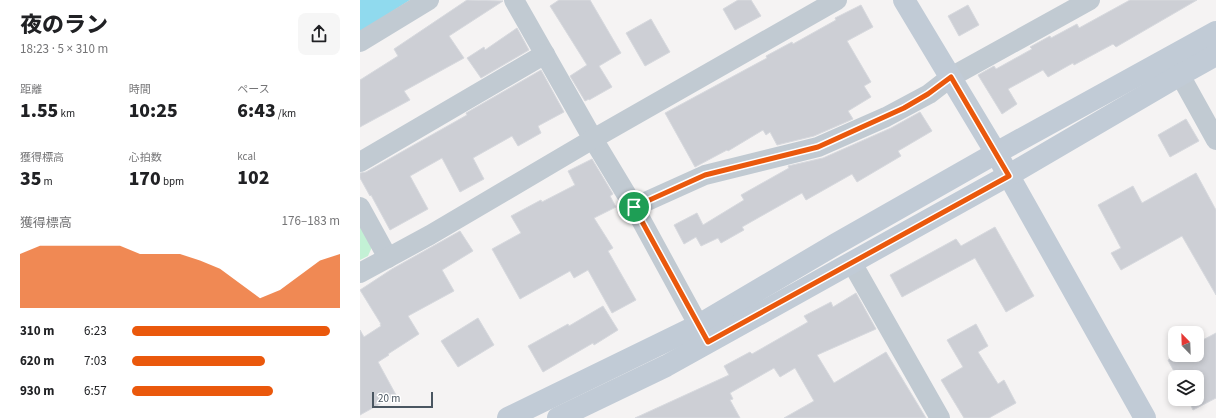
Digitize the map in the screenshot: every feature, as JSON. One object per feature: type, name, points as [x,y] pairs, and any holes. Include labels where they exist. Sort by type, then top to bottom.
[{"type":"street","points":[[360,42],[430,0]]},
{"type":"street","points":[[514,0],[593,139],[634,207],[703,334]]},
{"type":"street","points":[[360,273],[430,235],[593,139],[837,0]]},
{"type":"street","points":[[904,0],[996,153],[1146,418]]},
{"type":"street","points":[[634,207],[705,175],[818,147],[904,108],[928,94],[951,77],[1090,0]]},
{"type":"street","points":[[558,418],[666,366],[703,334],[836,244],[996,153],[1216,32]]},
{"type":"street","points":[[360,162],[545,54]]},
{"type":"street","points":[[508,418],[703,334],[852,263],[1009,176],[1216,55]]},
{"type":"street","points":[[1180,75],[1216,140]]},
{"type":"street","points":[[360,207],[388,258]]},
{"type":"street","points":[[852,263],[940,418]]},
{"type":"green space","points":[[360,226],[372,247],[368,256],[360,260]]},
{"type":"water","points":[[360,0],[410,0],[360,32]]},
{"type":"building","points":[[467,0],[503,1],[449,36],[464,58],[404,91],[410,100],[360,127],[360,80],[398,56],[394,49]]},
{"type":"building","points":[[559,0],[590,0],[621,53],[599,66],[612,87],[589,100],[585,101],[570,76],[587,65],[550,6]]},
{"type":"building","points":[[738,0],[751,0],[761,16],[735,30],[723,9]]},
{"type":"building","points":[[1130,0],[1197,0],[1116,47],[1113,44],[1048,77],[1043,70],[1008,89],[1017,104],[1002,114],[978,75],[994,66],[996,69],[1032,49],[1030,47],[1050,36],[1051,38],[1077,24],[1079,28]]},
{"type":"building","points":[[861,5],[873,27],[847,41],[871,82],[864,86],[871,97],[848,111],[853,119],[814,136],[777,145],[770,132],[766,135],[763,130],[728,151],[727,150],[695,167],[665,113],[767,58],[766,56],[792,42],[793,44],[836,20],[835,18]]},
{"type":"building","points":[[968,5],[979,25],[959,36],[948,16]]},
{"type":"building","points":[[651,19],[670,52],[645,66],[626,33]]},
{"type":"building","points":[[517,28],[529,50],[481,78],[467,58],[484,47],[485,50]]},
{"type":"building","points":[[541,70],[564,112],[538,126],[541,133],[518,146],[512,136],[473,158],[484,179],[460,192],[442,158],[410,176],[428,209],[390,230],[360,178],[360,173],[366,172],[467,115],[466,113]]},
{"type":"building","points":[[920,112],[932,131],[898,151],[901,156],[857,182],[852,174],[806,200],[802,193],[742,227],[744,230],[721,243],[718,238],[701,246],[696,237],[684,244],[674,225],[697,213],[703,225],[744,200],[741,195],[789,168],[788,166],[823,158],[891,128]]},
{"type":"building","points":[[1186,119],[1199,141],[1170,157],[1158,135]]},
{"type":"building","points":[[592,159],[613,194],[610,196],[616,207],[594,218],[613,248],[608,251],[636,300],[612,313],[588,270],[574,278],[570,271],[520,299],[492,249],[521,233],[511,216],[541,200],[542,202],[575,185],[568,171]]},
{"type":"building","points":[[1196,173],[1216,210],[1216,295],[1182,236],[1121,270],[1111,253],[1121,248],[1098,205],[1133,186],[1142,203]]},
{"type":"building","points":[[995,227],[1034,296],[1006,312],[975,258],[902,297],[890,275],[956,239],[961,246]]},
{"type":"building","points":[[460,231],[473,251],[442,270],[454,291],[408,316],[419,334],[378,362],[396,395],[360,415],[360,330],[364,337],[381,326],[381,324],[360,290],[392,269]]},
{"type":"building","points":[[856,293],[876,329],[817,355],[834,383],[886,352],[926,418],[784,418],[814,401],[795,368],[780,377],[774,368],[730,393],[733,399],[730,400],[740,418],[635,418],[729,375],[724,366],[750,352],[752,354],[808,322],[804,316],[831,302],[833,307]]},
{"type":"building","points":[[603,306],[618,330],[594,345],[593,343],[543,372],[528,346],[568,324],[569,326]]},
{"type":"building","points":[[478,318],[494,345],[458,367],[441,341]]},
{"type":"building","points":[[976,324],[988,346],[978,352],[998,384],[1004,380],[1016,403],[989,418],[964,418],[941,380],[963,367],[947,340]]},
{"type":"building","points":[[1216,333],[1216,398],[1204,404],[1204,370],[1173,370],[1169,362],[1204,362],[1204,339]]},
{"type":"building","points":[[1191,406],[1201,406],[1193,410]]},
{"type":"route","points":[[951,77],[1009,176],[708,342],[634,207],[705,175],[818,147],[904,108],[928,94],[951,77]]}]
